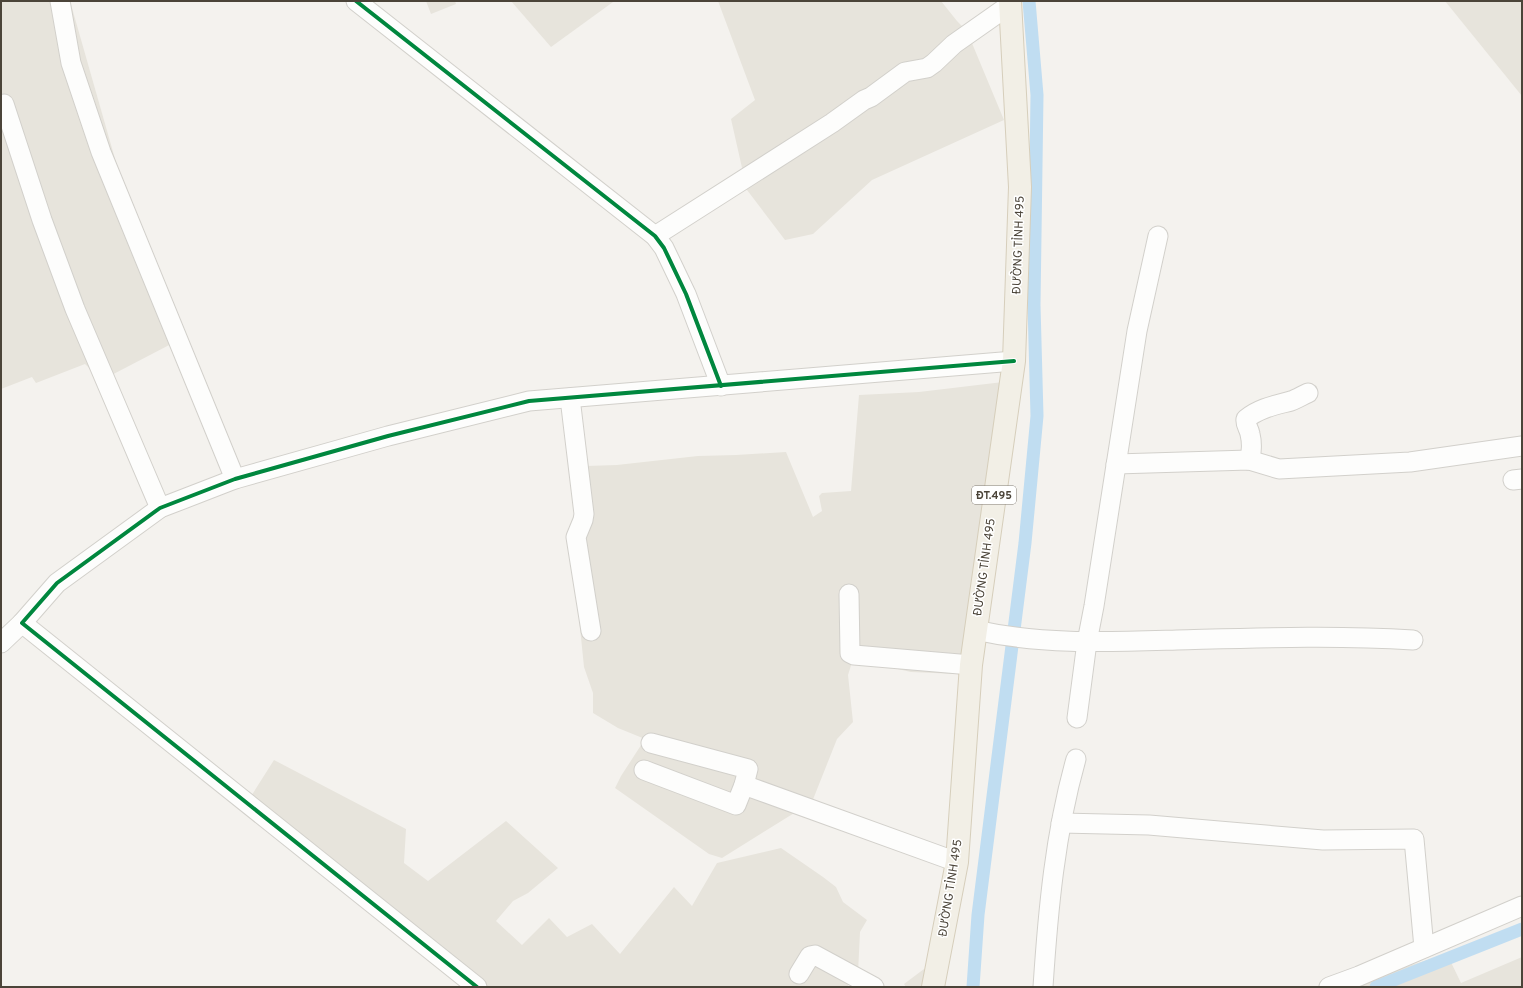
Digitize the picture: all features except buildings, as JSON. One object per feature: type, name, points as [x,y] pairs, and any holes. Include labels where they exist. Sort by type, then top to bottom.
[{"type":"main road","name":"ĐƯỜNG TỈNH 495","points":[[933,987],[957,862],[970,665],[1014,361],[1020,187],[1011,2]]},
{"type":"street","points":[[60,1],[71,64],[101,152],[235,479]]},
{"type":"street","points":[[356,1],[655,236],[664,248],[686,294],[721,386]]},
{"type":"street","points":[[655,236],[832,123],[905,72],[927,68],[954,44],[1011,2]]},
{"type":"street","points":[[4,104],[42,220],[75,309],[160,508]]},
{"type":"street","points":[[1077,718],[1087,642],[1137,331],[1158,236]]},
{"type":"street","points":[[1,643],[22,624],[57,583],[160,508],[235,479],[388,436],[521,403],[1014,361]]},
{"type":"street","points":[[1248,460],[1251,455],[1250,434],[1246,424],[1246,419],[1252,414],[1276,404],[1292,400],[1308,392]]},
{"type":"street","points":[[570,398],[584,514],[576,537],[591,631]]},
{"type":"street","points":[[1116,464],[1248,460],[1279,469],[1410,462],[1522,446]]},
{"type":"street","points":[[848,594],[850,652],[854,655],[970,665]]},
{"type":"street","points":[[22,624],[478,987]]},
{"type":"street","points":[[975,630],[1031,639],[1087,642],[1251,638],[1378,638],[1413,640]]},
{"type":"street","points":[[644,770],[736,805],[744,785],[748,769],[651,744]]},
{"type":"street","points":[[1042,987],[1047,925],[1061,823],[1068,787],[1076,759]]},
{"type":"street","points":[[744,785],[957,862]]},
{"type":"street","points":[[1061,823],[1150,825],[1323,840],[1414,839],[1423,945]]},
{"type":"street","points":[[1329,987],[1358,976],[1423,945],[1522,906]]},
{"type":"street","points":[[800,974],[810,956],[815,955],[874,987]]},
{"type":"shaded area","points":[[1,1],[70,1],[141,250],[175,342],[102,380],[85,364],[36,383],[32,377],[1,389]]},
{"type":"shaded area","points":[[426,1],[455,1],[456,4],[431,14]]},
{"type":"shaded area","points":[[511,1],[611,1],[613,2],[551,47]]},
{"type":"shaded area","points":[[718,1],[941,1],[967,31],[1003,11],[1017,249],[979,675],[911,672],[853,659],[848,675],[853,722],[837,739],[812,802],[722,858],[709,854],[615,788],[645,739],[618,728],[593,713],[593,693],[584,667],[579,618],[581,600],[574,585],[567,533],[579,520],[586,466],[617,465],[698,456],[786,452],[813,517],[822,511],[819,496],[822,493],[851,491],[859,395],[919,392],[1003,382],[1013,250],[1003,19],[969,36],[1004,120],[872,180],[813,234],[785,240],[747,190],[731,119],[755,100]]},
{"type":"shaded area","points":[[1445,1],[1522,1],[1522,96]]},
{"type":"shaded area","points":[[274,760],[406,829],[404,863],[428,881],[506,821],[558,868],[528,893],[513,901],[496,921],[522,945],[549,918],[567,937],[592,924],[620,954],[674,887],[692,906],[717,863],[781,848],[836,887],[843,902],[867,920],[860,932],[858,973],[847,987],[480,987],[248,801]]},
{"type":"shaded area","points":[[1447,954],[1461,983],[1522,957],[1522,987],[1340,987]]},
{"type":"shaded area","points":[[924,969],[925,987],[906,987],[904,984]]},
{"type":"waterway","points":[[973,987],[978,915],[1025,543],[1037,416],[1034,305],[1037,95],[1029,1]]},
{"type":"waterway","points":[[1376,987],[1522,929]]},
{"type":"cycle path","points":[[356,1],[655,236],[664,248],[686,294],[721,386]]},
{"type":"cycle path","points":[[477,987],[22,623],[57,583],[160,508],[235,479],[388,436],[529,401],[1014,361]]}]
